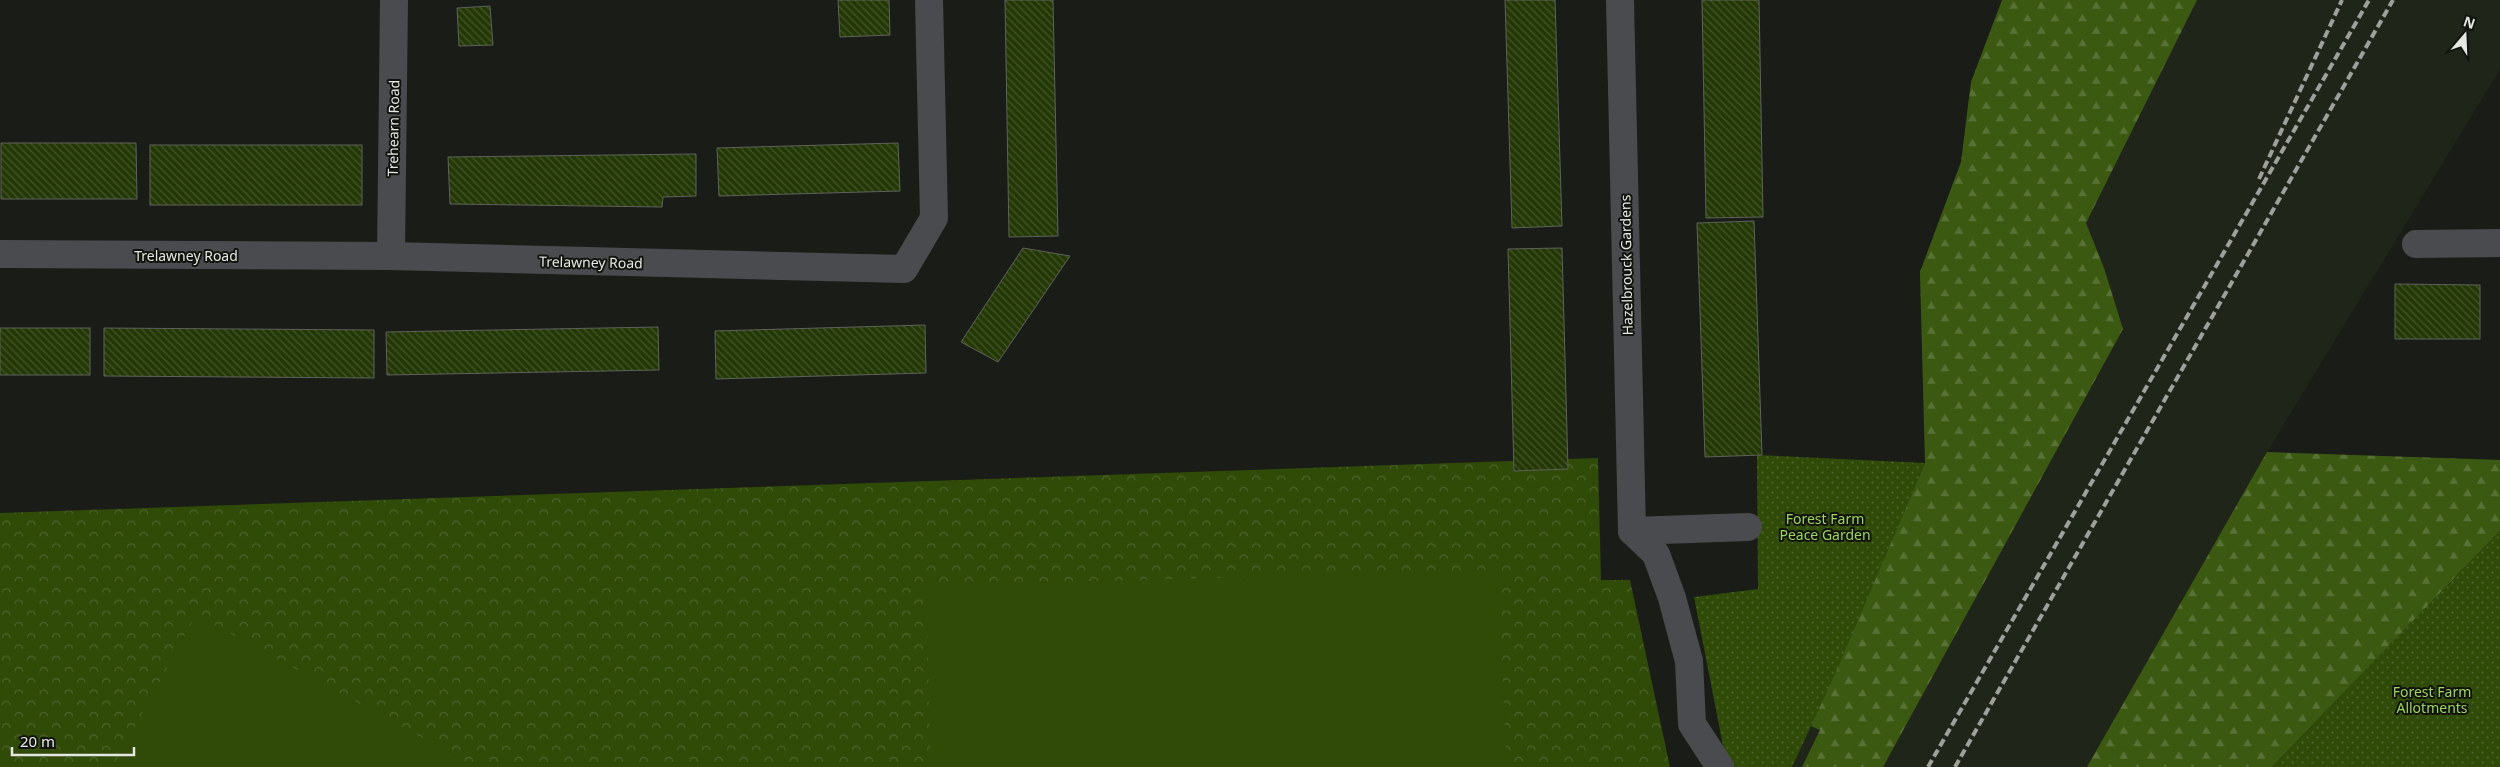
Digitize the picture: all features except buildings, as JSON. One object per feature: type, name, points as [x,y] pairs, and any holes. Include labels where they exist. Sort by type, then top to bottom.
[{"type":"street","name":"Trehearn Road","points":[[391,256],[394,0]]},
{"type":"street","name":"Trelawney Road","points":[[0,254],[391,256],[904,269],[934,218],[929,0]]},
{"type":"street","name":"Hazelbrouck Gardens","points":[[1620,0],[1632,531]]},
{"type":"street","points":[[2416,244],[2500,243]]},
{"type":"street","points":[[1632,531],[1748,527]]},
{"type":"street","points":[[1632,531],[1656,554],[1672,598],[1689,661],[1692,724],[1720,767]]},
{"type":"shaded area","points":[[2002,0],[2500,0],[2500,69],[2267,452],[2500,460],[2219,767],[1792,767],[1925,463],[1920,272],[1961,162],[1971,82]]},
{"type":"green space","points":[[2002,0],[2197,0],[2086,223],[2104,268],[2123,329],[1883,767],[1802,767],[1820,730],[1811,726],[1925,463],[1920,272],[1961,162],[1971,82]]},
{"type":"green space","points":[[2267,452],[2500,460],[2500,531],[2272,767],[2087,767]]},
{"type":"green space","name":"Forest Farm Peace Garden","points":[[1757,455],[1925,463],[1837,670],[1792,767],[1734,767],[1726,761],[1694,597],[1758,589]]},
{"type":"green space","points":[[1598,458],[1601,580],[1630,580],[1670,767],[0,767],[0,513]]},
{"type":"green space","name":"Forest Farm Allotments","points":[[2500,531],[2500,767],[2272,767]]},
{"type":"green space","points":[[1499,570],[1506,767],[931,767],[926,586]]},
{"type":"green space","points":[[196,615],[476,767],[113,767]]},
{"type":"railway","points":[[2259,179],[2342,0]]},
{"type":"railway","points":[[1928,767],[2369,0]]},
{"type":"railway","points":[[1955,767],[2393,0]]}]
